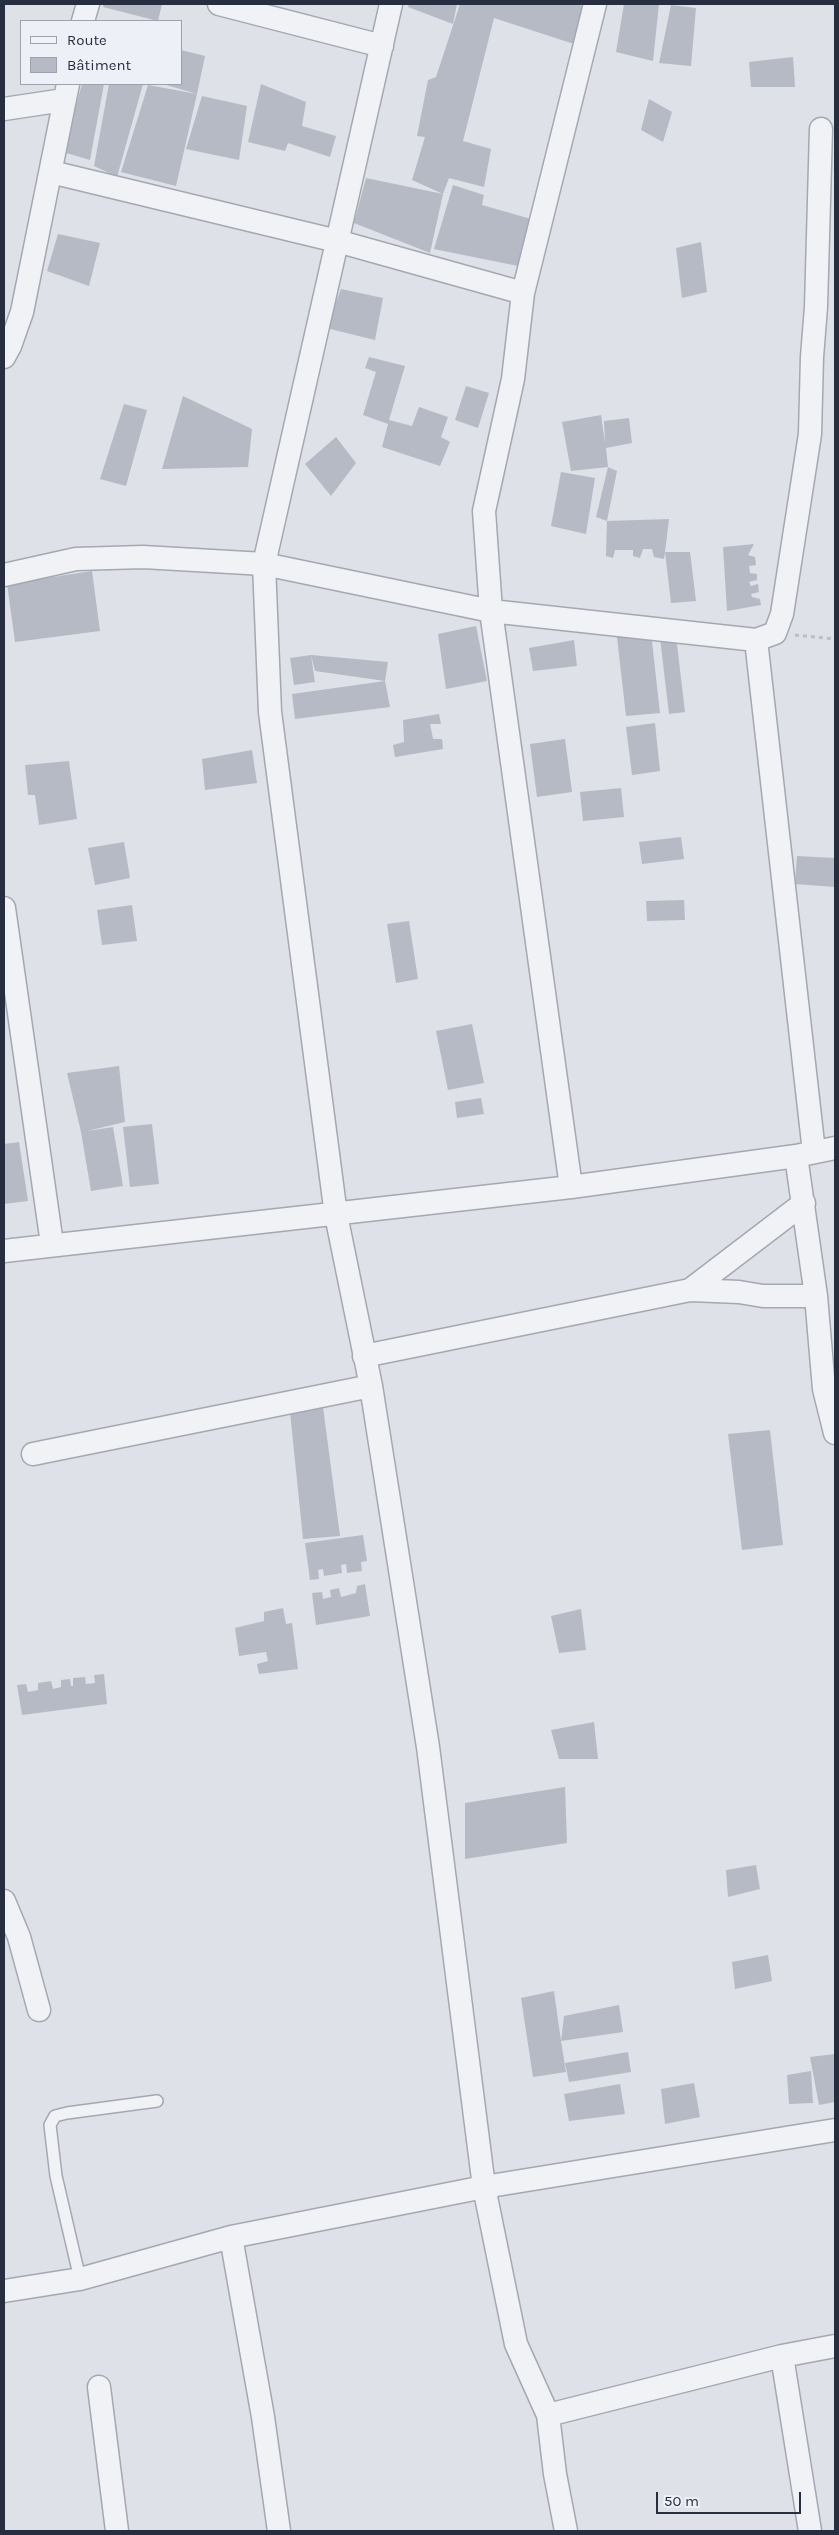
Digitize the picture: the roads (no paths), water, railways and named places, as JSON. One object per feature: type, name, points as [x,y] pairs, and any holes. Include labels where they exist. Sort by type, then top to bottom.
[{"type":"street","points":[[83,20],[88,4]]},
{"type":"street","points":[[220,4],[382,46]]},
{"type":"street","points":[[392,4],[264,564],[270,712],[336,1215],[371,1386],[428,1747],[484,2187],[516,2344],[548,2415],[555,2474],[566,2531]]},
{"type":"street","points":[[571,1187],[491,611],[484,511],[513,379],[523,293],[595,4]]},
{"type":"street","points":[[4,109],[66,92],[22,312],[4,357]]},
{"type":"street","points":[[821,129],[810,434],[782,614],[766,637],[815,1152],[804,1203],[816,1296],[824,1389],[835,1434]]},
{"type":"street","points":[[51,172],[337,241],[523,293]]},
{"type":"street","points":[[4,575],[76,559],[143,557],[264,564],[491,611],[766,637]]},
{"type":"street","points":[[4,908],[52,1244]]},
{"type":"street","points":[[4,1251],[52,1244],[336,1215],[571,1187],[815,1152]]},
{"type":"street","points":[[690,1290],[804,1203]]},
{"type":"street","points":[[364,1356],[690,1290],[739,1292],[763,1296],[816,1296]]},
{"type":"street","points":[[33,1454],[371,1386]]},
{"type":"street","points":[[4,1901],[19,1937],[39,2010]]},
{"type":"street","points":[[4,2291],[80,2279],[232,2237],[484,2187],[835,2130]]},
{"type":"street","points":[[232,2237],[263,2417],[279,2531]]},
{"type":"street","points":[[548,2415],[782,2356],[835,2346]]},
{"type":"street","points":[[782,2356],[810,2531]]},
{"type":"street","points":[[99,2387],[117,2531]]},
{"type":"lane","points":[[80,2279],[56,2176],[50,2125],[55,2116],[67,2113],[156,2101]]}]
